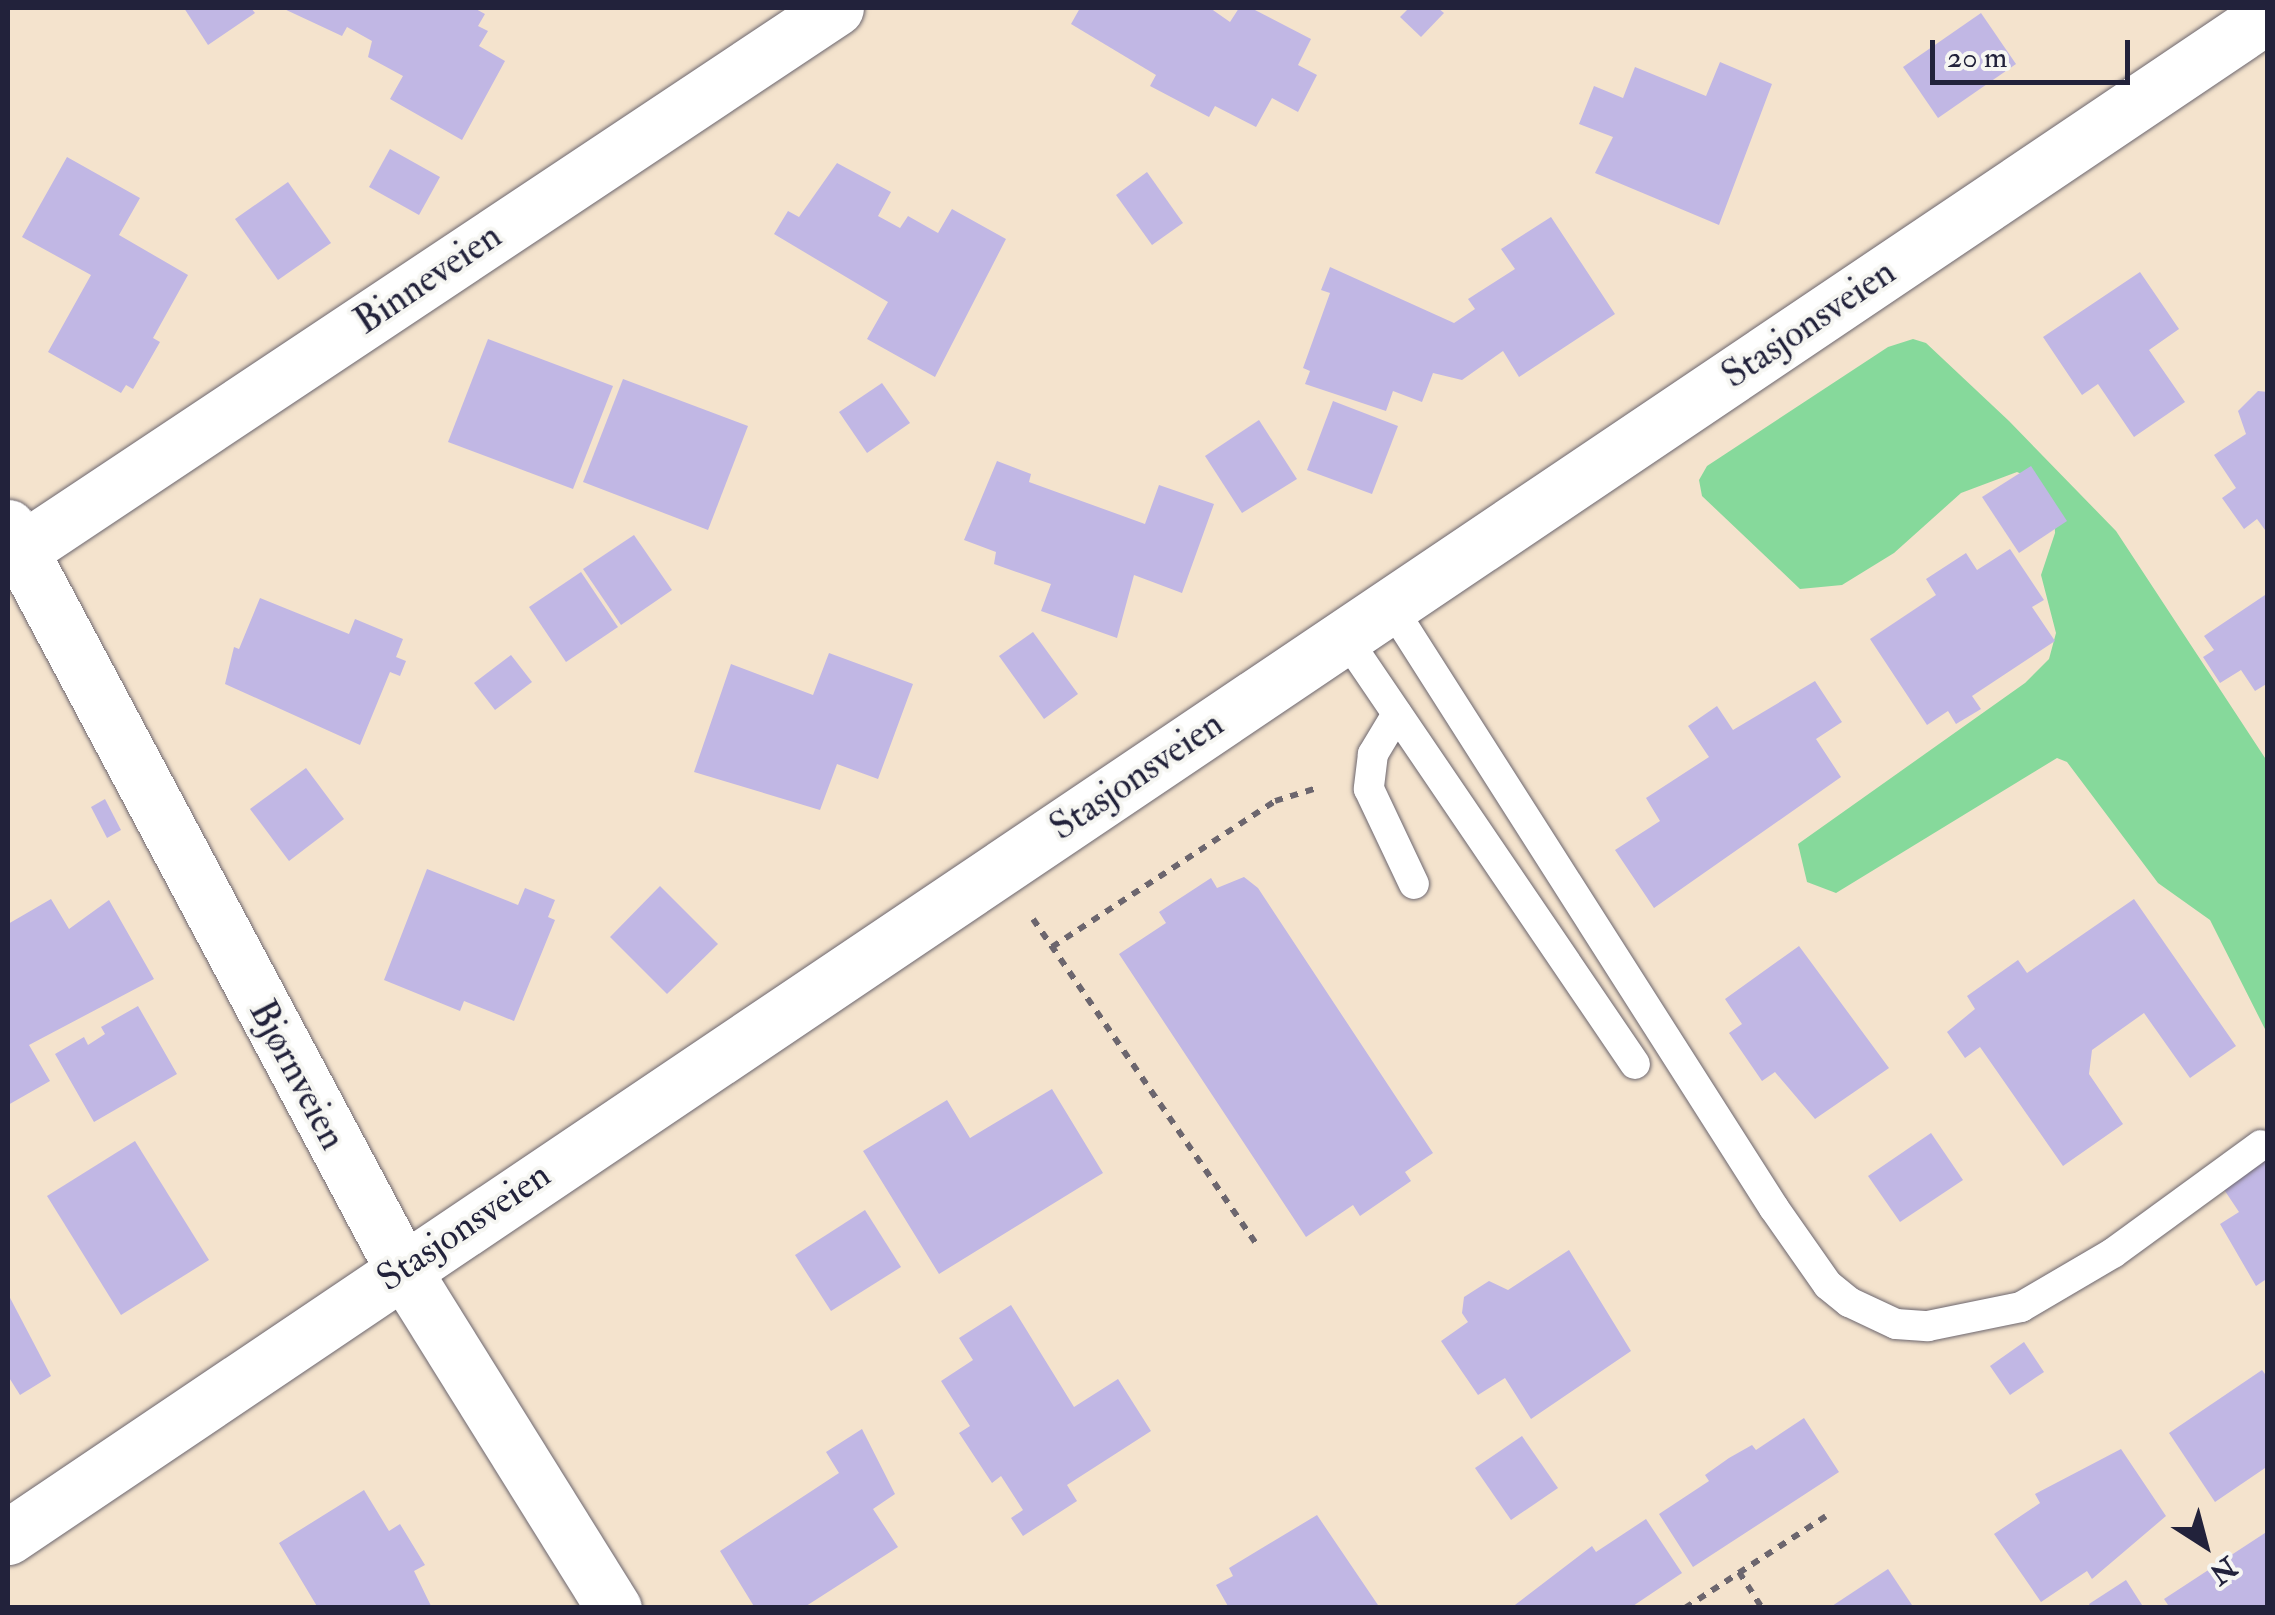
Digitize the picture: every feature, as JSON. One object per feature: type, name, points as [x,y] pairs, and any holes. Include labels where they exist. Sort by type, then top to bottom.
[{"type":"street","name":"Binneveien","points":[[12,545],[836,8]]},
{"type":"street","name":"Stasjonsveien","points":[[8,1538],[402,1268],[2268,15]]},
{"type":"street","name":"Bjørnveien","points":[[12,545],[402,1268],[614,1608]]},
{"type":"lane","points":[[1390,605],[1774,1208],[1828,1285],[1849,1302],[1896,1324],[1928,1326],[2021,1307],[2113,1253],[2261,1145]]},
{"type":"lane","points":[[1344,638],[1635,1064]]},
{"type":"lane","points":[[1397,714],[1373,754],[1369,789],[1414,884]]},
{"type":"path","points":[[1052,947],[1274,802],[1337,785],[1369,789]]},
{"type":"path","points":[[1023,905],[1256,1243]]},
{"type":"path","points":[[1685,1608],[1826,1516]]},
{"type":"path","points":[[1739,1572],[1762,1608]]},
{"type":"green space","points":[[1913,339],[1926,343],[2009,421],[2116,531],[2267,761],[2267,1033],[2210,920],[2158,883],[2067,762],[2057,758],[1836,893],[1807,882],[1798,844],[2025,683],[2049,659],[2056,633],[2041,575],[2055,533],[2054,504],[2040,482],[2017,472],[1961,493],[1894,553],[1842,585],[1800,589],[1702,496],[1699,480],[1707,466],[1888,347]]},
{"type":"building","points":[[184,8],[251,8],[255,13],[208,45]]},
{"type":"building","points":[[282,8],[474,8],[485,14],[478,26],[488,31],[479,46],[505,61],[462,140],[390,99],[403,76],[368,57],[372,41],[347,27],[342,36]]},
{"type":"building","points":[[1080,8],[1210,8],[1230,22],[1239,8],[1251,8],[1311,39],[1298,65],[1317,75],[1298,112],[1272,98],[1256,127],[1215,106],[1209,117],[1150,86],[1156,75],[1071,24]]},
{"type":"building","points":[[1409,8],[1438,8],[1444,13],[1421,37],[1400,17]]},
{"type":"building","points":[[1981,13],[2016,64],[1938,118],[1903,67]]},
{"type":"building","points":[[1720,62],[1772,84],[1719,225],[1595,173],[1613,137],[1579,124],[1594,86],[1623,98],[1635,67],[1706,96]]},
{"type":"building","points":[[390,149],[440,177],[419,215],[369,187]]},
{"type":"building","points":[[67,157],[140,198],[119,235],[188,275],[153,338],[160,342],[133,389],[126,385],[121,393],[48,352],[91,275],[22,237]]},
{"type":"building","points":[[837,163],[891,192],[878,216],[900,228],[908,216],[938,233],[952,209],[1006,239],[935,377],[867,339],[888,302],[774,234],[788,211],[799,217]]},
{"type":"building","points":[[1147,172],[1183,223],[1152,245],[1116,195]]},
{"type":"building","points":[[288,182],[331,243],[278,280],[235,219]]},
{"type":"building","points":[[1551,217],[1615,314],[1519,377],[1503,351],[1462,380],[1433,373],[1422,402],[1393,391],[1386,411],[1305,384],[1310,371],[1303,368],[1330,293],[1321,290],[1330,267],[1454,323],[1475,309],[1468,299],[1515,269],[1501,249]]},
{"type":"building","points":[[2140,272],[2179,329],[2149,350],[2185,402],[2134,437],[2098,384],[2082,395],[2043,337]]},
{"type":"building","points":[[488,339],[613,386],[573,489],[448,442]]},
{"type":"building","points":[[623,379],[748,426],[708,530],[583,482]]},
{"type":"building","points":[[882,383],[910,423],[867,453],[839,412]]},
{"type":"building","points":[[2258,391],[2268,392],[2268,534],[2257,519],[2244,529],[2222,498],[2236,488],[2214,455],[2246,434],[2238,411]]},
{"type":"building","points":[[1333,401],[1398,426],[1372,494],[1307,470]]},
{"type":"building","points":[[1259,420],[1297,479],[1242,513],[1205,456]]},
{"type":"building","points":[[997,461],[1031,474],[1029,482],[1145,524],[1159,485],[1214,504],[1182,593],[1134,575],[1117,638],[1041,611],[1051,584],[994,564],[996,552],[964,540]]},
{"type":"building","points":[[2031,466],[2067,521],[2019,553],[1982,497]]},
{"type":"building","points":[[634,535],[672,590],[621,625],[583,569]]},
{"type":"building","points":[[2010,549],[2044,600],[2032,607],[2055,641],[1972,696],[1981,709],[1956,724],[1948,711],[1927,725],[1870,639],[1936,595],[1926,579],[1966,553],[1977,570]]},
{"type":"building","points":[[581,572],[618,627],[566,662],[529,607]]},
{"type":"building","points":[[2268,593],[2268,683],[2255,691],[2241,670],[2220,683],[2203,657],[2214,650],[2204,636]]},
{"type":"building","points":[[260,598],[349,634],[355,619],[403,639],[396,657],[406,661],[400,676],[390,672],[360,745],[225,684],[234,647],[239,649]]},
{"type":"building","points":[[1033,632],[1078,694],[1044,719],[999,656]]},
{"type":"building","points":[[829,653],[913,684],[878,779],[837,764],[820,810],[694,772],[731,664],[813,695]]},
{"type":"building","points":[[511,655],[532,682],[495,710],[474,683]]},
{"type":"building","points":[[1815,681],[1842,722],[1816,739],[1841,777],[1654,908],[1615,850],[1660,821],[1646,798],[1709,757],[1688,726],[1717,706],[1733,730]]},
{"type":"building","points":[[306,768],[344,819],[289,861],[250,809]]},
{"type":"building","points":[[105,799],[121,830],[107,838],[91,807]]},
{"type":"building","points":[[427,869],[518,905],[525,888],[555,900],[548,917],[555,920],[514,1021],[464,1001],[460,1011],[384,980]]},
{"type":"building","points":[[1244,877],[1258,888],[1433,1153],[1405,1172],[1411,1181],[1360,1216],[1353,1205],[1306,1237],[1119,954],[1166,923],[1159,912],[1211,878],[1217,888]]},
{"type":"building","points":[[660,886],[718,944],[667,994],[610,937]]},
{"type":"building","points":[[51,899],[69,929],[109,900],[154,979],[29,1045],[50,1081],[8,1105],[8,924]]},
{"type":"building","points":[[2134,899],[2236,1046],[2190,1078],[2144,1013],[2092,1050],[2089,1074],[2123,1124],[2063,1166],[1980,1047],[1965,1058],[1947,1032],[1975,1009],[1967,996],[2018,960],[2027,973]]},
{"type":"building","points":[[1799,946],[1889,1068],[1815,1119],[1775,1072],[1762,1081],[1729,1033],[1742,1024],[1725,999]]},
{"type":"building","points":[[138,1006],[177,1074],[94,1122],[55,1054],[84,1037],[88,1045],[105,1034],[101,1027]]},
{"type":"building","points":[[1052,1089],[1103,1173],[939,1274],[863,1151],[947,1100],[970,1138]]},
{"type":"building","points":[[1931,1133],[1963,1180],[1900,1222],[1868,1176]]},
{"type":"building","points":[[135,1141],[209,1260],[121,1315],[47,1196]]},
{"type":"building","points":[[2268,1157],[2268,1278],[2256,1286],[2220,1224],[2239,1212],[2223,1188]]},
{"type":"building","points":[[865,1210],[901,1267],[831,1311],[795,1255]]},
{"type":"building","points":[[1569,1250],[1631,1351],[1531,1419],[1505,1378],[1478,1395],[1441,1341],[1468,1322],[1462,1313],[1464,1297],[1489,1281],[1508,1290]]},
{"type":"building","points":[[8,1294],[51,1376],[20,1395],[8,1376]]},
{"type":"building","points":[[1011,1305],[1074,1407],[1118,1379],[1151,1431],[1067,1485],[1077,1501],[1023,1536],[1011,1518],[1023,1510],[1001,1476],[992,1483],[959,1433],[970,1426],[941,1381],[973,1360],[959,1338]]},
{"type":"building","points":[[2024,1342],[2044,1372],[2010,1395],[1990,1366]]},
{"type":"building","points":[[2262,1370],[2268,1378],[2268,1466],[2215,1502],[2169,1433]]},
{"type":"building","points":[[1804,1418],[1839,1472],[1693,1567],[1659,1514],[1709,1481],[1705,1475],[1729,1458],[1752,1445],[1756,1450]]},
{"type":"building","points":[[862,1429],[895,1494],[873,1509],[898,1547],[803,1608],[755,1608],[720,1551],[839,1473],[826,1452]]},
{"type":"building","points":[[1522,1436],[1558,1488],[1511,1520],[1475,1468]]},
{"type":"building","points":[[2121,1449],[2166,1516],[2092,1579],[2087,1571],[2041,1602],[1994,1534],[2040,1503],[2035,1494]]},
{"type":"building","points":[[364,1490],[389,1531],[400,1524],[425,1565],[414,1571],[432,1608],[318,1608],[279,1543]]},
{"type":"building","points":[[1317,1515],[1380,1608],[1229,1608],[1216,1585],[1233,1576],[1229,1568]]},
{"type":"building","points":[[1646,1519],[1682,1573],[1630,1608],[1511,1608],[1592,1546],[1596,1552]]},
{"type":"building","points":[[2268,1531],[2268,1608],[2170,1608],[2164,1599]]},
{"type":"building","points":[[1888,1569],[1914,1608],[1829,1608]]},
{"type":"building","points":[[2126,1580],[2144,1608],[2091,1608],[2089,1604]]}]
